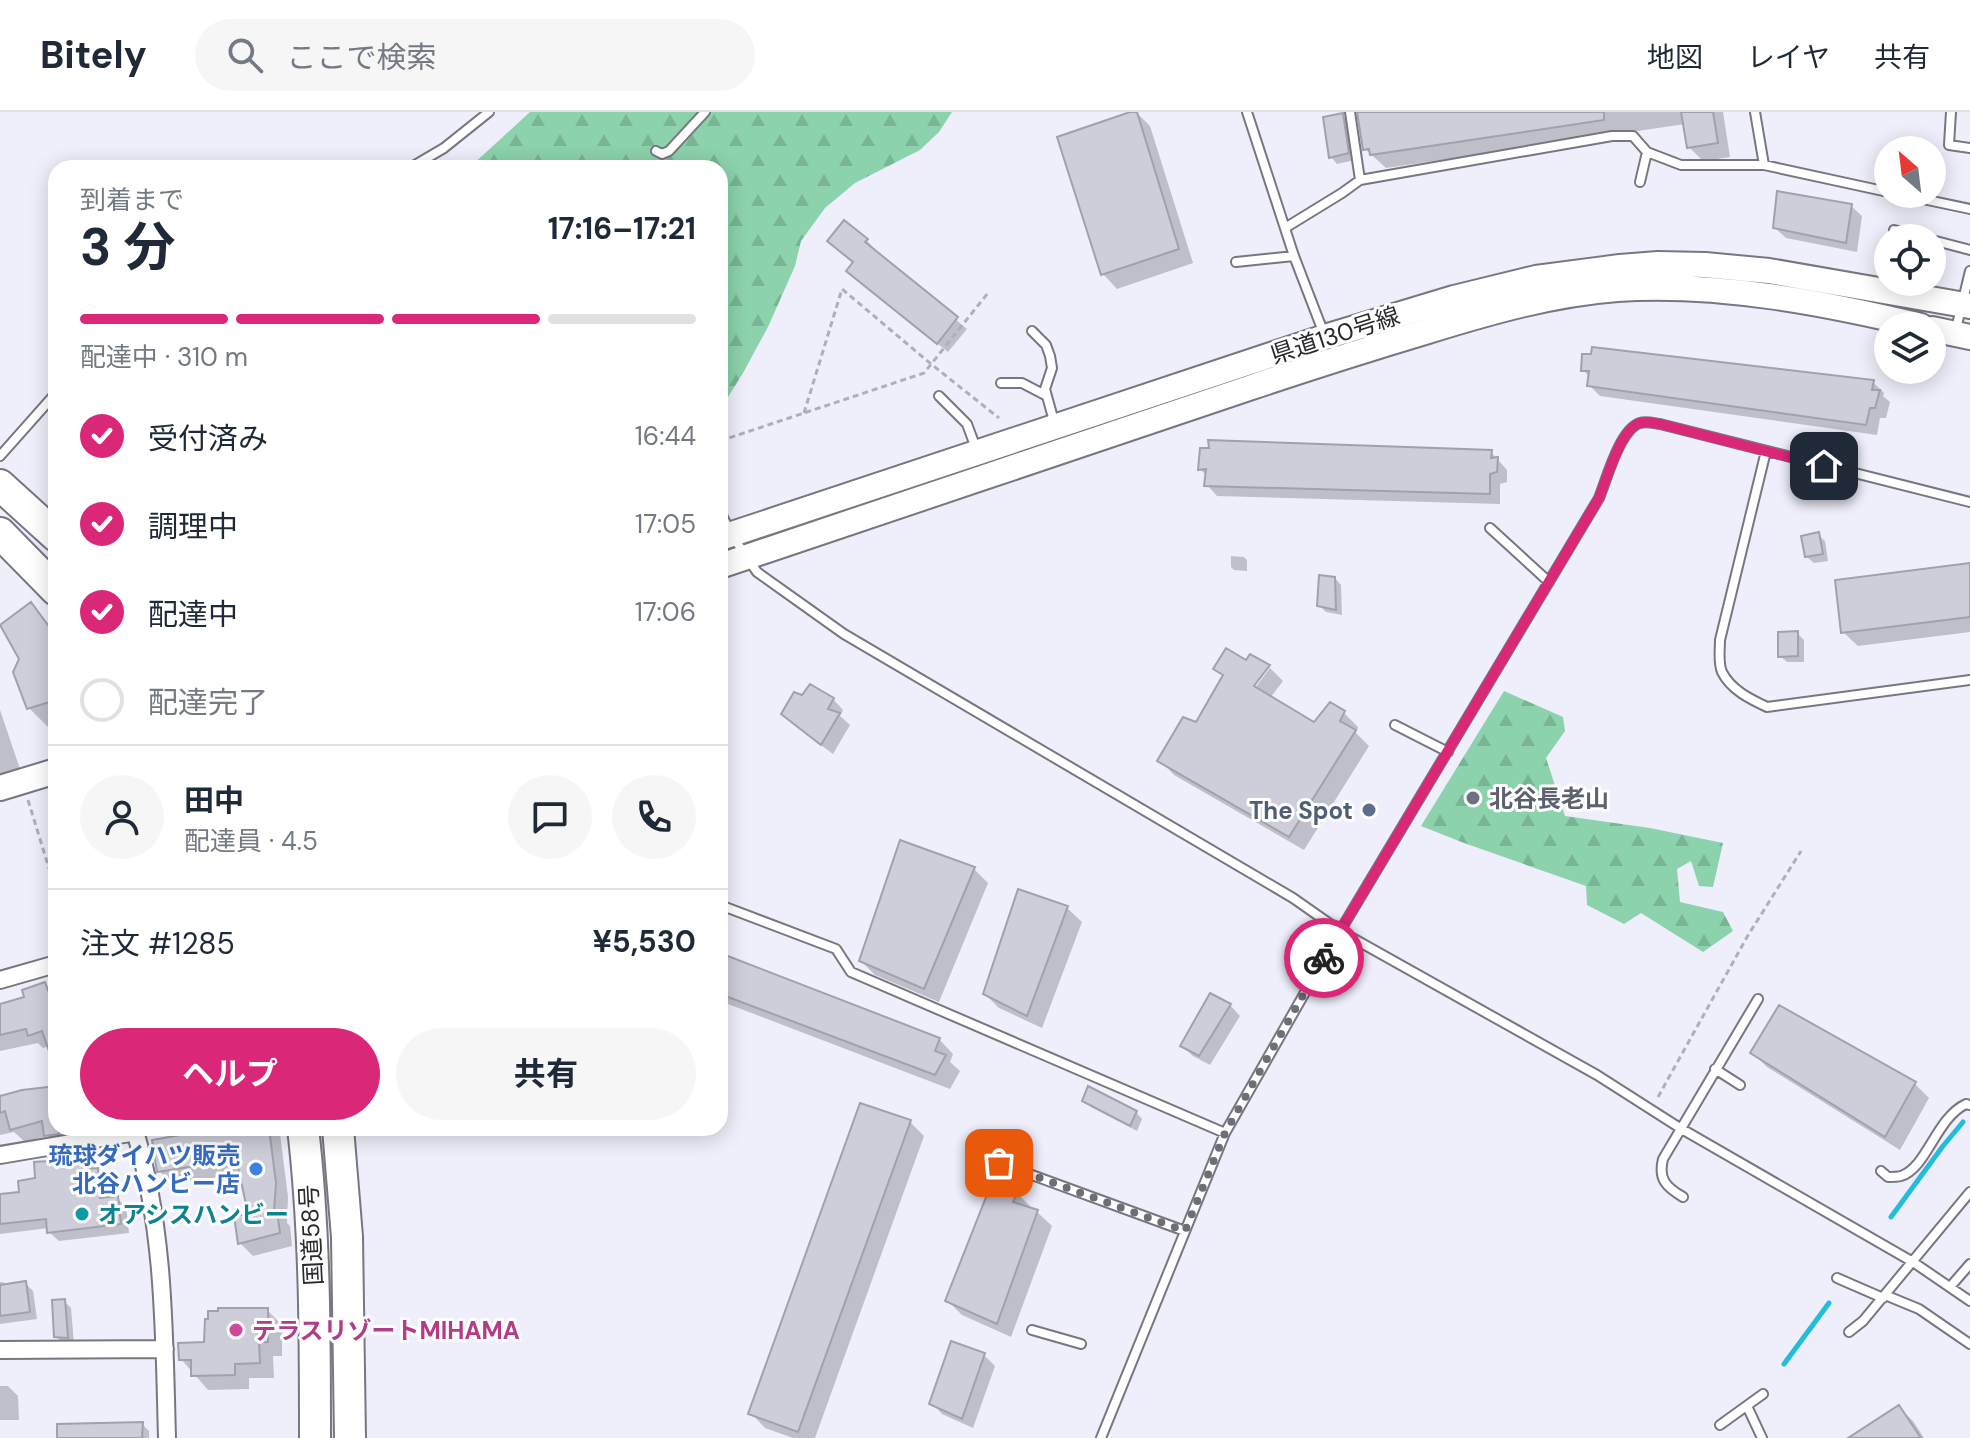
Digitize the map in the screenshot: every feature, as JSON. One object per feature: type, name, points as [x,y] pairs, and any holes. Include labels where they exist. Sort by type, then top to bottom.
[{"type":"highway","points":[[0,485],[48,529]]},
{"type":"highway","points":[[0,533],[48,582]]},
{"type":"highway","name":"国道58号","points":[[304,1136],[315,1301],[315,1438]]},
{"type":"highway","name":"国道58号","points":[[339,1136],[347,1237],[350,1438]]},
{"type":"main road","name":"県道130号線","points":[[728,563],[1329,348],[1454,298],[1536,278],[1658,264],[1705,265],[1769,271],[1966,305]]},
{"type":"main road","name":"県道130号線","points":[[728,535],[1055,426],[1329,348],[1580,292],[1688,288],[1761,294],[1874,317]]},
{"type":"main road","points":[[11,785],[48,773]]},
{"type":"street","points":[[0,980],[48,966]]},
{"type":"street","points":[[0,1155],[103,1136]]},
{"type":"street","points":[[137,1136],[149,1182],[163,1285],[167,1438]]},
{"type":"street","points":[[0,1350],[165,1349]]},
{"type":"lane","points":[[424,160],[489,112]]},
{"type":"lane","points":[[656,151],[662,154],[669,151],[705,112]]},
{"type":"lane","points":[[1247,112],[1294,256],[1329,348]]},
{"type":"lane","points":[[1350,112],[1360,180]]},
{"type":"lane","points":[[1755,112],[1764,165]]},
{"type":"lane","points":[[1951,112],[1949,145],[1970,148]]},
{"type":"lane","points":[[1285,228],[1360,180],[1612,136],[1633,136],[1647,152],[1681,165],[1764,165],[1874,189]]},
{"type":"lane","points":[[1640,182],[1647,152]]},
{"type":"lane","points":[[1946,204],[1970,209]]},
{"type":"lane","points":[[1946,244],[1970,250]]},
{"type":"lane","points":[[1236,262],[1294,256]]},
{"type":"lane","points":[[1952,333],[1966,305],[1970,271]]},
{"type":"lane","points":[[1032,331],[1046,345],[1050,356],[1052,368],[1045,395],[1055,426]]},
{"type":"lane","points":[[1001,383],[1022,383],[1045,395]]},
{"type":"lane","points":[[939,396],[967,424],[977,451]]},
{"type":"lane","points":[[0,456],[48,402]]},
{"type":"lane","points":[[1101,1438],[1225,1133],[1340,931],[1599,498],[1625,434],[1636,424],[1660,424],[1970,502]]},
{"type":"lane","points":[[1766,451],[1720,640],[1722,672],[1740,693],[1767,707],[1970,680]]},
{"type":"lane","points":[[1490,528],[1549,582]]},
{"type":"lane","points":[[728,539],[757,572],[844,634],[1293,898],[1340,931],[1597,1075],[1680,1128],[1913,1262],[1970,1301]]},
{"type":"lane","points":[[1395,725],[1448,752]]},
{"type":"lane","points":[[728,908],[836,949],[851,972],[1225,1133]]},
{"type":"lane","points":[[1683,1197],[1664,1182],[1660,1170],[1663,1159],[1758,999]]},
{"type":"lane","points":[[1715,1069],[1740,1085]]},
{"type":"lane","points":[[1881,1171],[1888,1177],[1902,1176],[1915,1168],[1941,1126],[1956,1109],[1970,1105]]},
{"type":"lane","points":[[999,1163],[1185,1231]]},
{"type":"lane","points":[[1849,1332],[1884,1297],[1970,1192]]},
{"type":"lane","points":[[1950,1287],[1970,1264]]},
{"type":"lane","points":[[1837,1278],[1919,1309],[1970,1344]]},
{"type":"lane","points":[[1032,1330],[1081,1344]]},
{"type":"lane","points":[[1720,1425],[1763,1394]]},
{"type":"lane","points":[[1747,1406],[1762,1438]]},
{"type":"path","points":[[804,413],[842,289],[999,418]]},
{"type":"path","points":[[728,438],[924,373],[988,293]]},
{"type":"path","points":[[11,785],[48,872]]},
{"type":"path","points":[[1658,1097],[1747,937],[1801,851]]},
{"type":"green space","points":[[530,112],[952,112],[939,132],[920,150],[855,183],[825,208],[801,241],[795,266],[768,327],[728,397],[728,160],[478,160]]},
{"type":"green space","points":[[1504,691],[1563,717],[1565,731],[1546,758],[1565,816],[1650,828],[1723,843],[1713,887],[1699,886],[1691,861],[1677,869],[1680,902],[1723,912],[1733,931],[1703,952],[1641,913],[1624,924],[1587,905],[1586,886],[1421,826]]},
{"type":"building","points":[[1137,112],[1179,249],[1101,275],[1057,137]]},
{"type":"building","points":[[1357,112],[1604,112],[1604,120],[1370,155],[1369,149],[1363,150]]},
{"type":"building","points":[[1681,112],[1713,112],[1718,143],[1687,148]]},
{"type":"building","points":[[1343,113],[1349,153],[1329,158],[1323,117]]},
{"type":"building","points":[[1777,191],[1852,204],[1846,243],[1773,228]]},
{"type":"building","points":[[844,220],[868,239],[865,242],[958,317],[937,344],[846,271],[853,262],[827,241]]},
{"type":"building","points":[[1592,347],[1874,380],[1872,390],[1880,390],[1875,408],[1870,408],[1866,425],[1587,386],[1589,371],[1581,371],[1582,354],[1591,354]]},
{"type":"building","points":[[1208,440],[1492,450],[1491,458],[1498,457],[1497,472],[1490,474],[1490,494],[1204,486],[1206,469],[1198,470],[1200,448],[1209,448]]},
{"type":"building","points":[[1819,532],[1823,554],[1805,557],[1801,536]]},
{"type":"building","points":[[1970,563],[1970,617],[1841,633],[1835,580]]},
{"type":"building","points":[[1319,575],[1335,577],[1336,610],[1317,606]]},
{"type":"building","points":[[31,602],[48,625],[48,702],[27,709],[13,672],[19,659],[0,625]]},
{"type":"building","points":[[1798,631],[1798,656],[1778,657],[1778,632]]},
{"type":"building","points":[[1226,648],[1246,660],[1250,654],[1270,665],[1254,686],[1314,722],[1330,702],[1345,711],[1340,721],[1356,730],[1289,837],[1157,761],[1183,717],[1196,722],[1223,675],[1213,669]]},
{"type":"building","points":[[810,684],[834,698],[828,709],[840,713],[821,745],[781,714],[794,692],[802,695]]},
{"type":"building","points":[[900,840],[975,867],[924,989],[859,961]]},
{"type":"building","points":[[1018,889],[1068,906],[1027,1016],[983,994]]},
{"type":"building","points":[[728,956],[940,1038],[935,1051],[946,1055],[935,1075],[728,997]]},
{"type":"building","points":[[45,982],[48,990],[48,1048],[42,1031],[28,1036],[26,1029],[0,1035],[0,1004],[24,997],[22,990]]},
{"type":"building","points":[[1210,993],[1231,1004],[1199,1056],[1180,1046]]},
{"type":"building","points":[[1779,1005],[1916,1082],[1885,1137],[1750,1053]]},
{"type":"building","points":[[1088,1086],[1137,1111],[1130,1126],[1082,1101]]},
{"type":"building","points":[[48,1087],[48,1135],[44,1136],[42,1121],[10,1130],[5,1111],[0,1113],[0,1096]]},
{"type":"building","points":[[860,1103],[911,1120],[798,1432],[748,1414]]},
{"type":"building","name":"琉球ダイハツ販売 北谷ハンビー店","points":[[174,1136],[270,1136],[276,1183],[274,1211],[277,1211],[280,1233],[238,1244],[234,1216],[248,1214],[237,1162],[157,1172],[152,1140]]},
{"type":"building","points":[[86,1154],[87,1169],[98,1168],[100,1198],[118,1196],[121,1224],[47,1233],[46,1219],[0,1224],[0,1194],[19,1192],[18,1181],[35,1178],[34,1162]]},
{"type":"building","points":[[992,1182],[1018,1192],[1013,1202],[1038,1210],[997,1324],[945,1301]]},
{"type":"building","points":[[26,1281],[30,1312],[0,1316],[0,1285]]},
{"type":"building","points":[[65,1299],[68,1338],[54,1337],[52,1300]]},
{"type":"building","points":[[218,1308],[268,1308],[268,1342],[259,1342],[260,1363],[235,1364],[235,1375],[191,1376],[191,1360],[179,1360],[178,1343],[204,1342],[208,1311],[218,1311]]},
{"type":"building","points":[[951,1341],[985,1353],[962,1419],[929,1404]]},
{"type":"building","points":[[1899,1405],[1921,1438],[1848,1438]]},
{"type":"building","points":[[143,1422],[142,1438],[57,1438],[57,1424]]},
{"type":"waterway","points":[[1891,1217],[1963,1122]]},
{"type":"waterway","points":[[1784,1364],[1829,1303]]},
{"type":"way so far","points":[[999,1163],[1185,1231],[1225,1133],[1324,958]]},
{"type":"place","name":"北谷長老山","points":[[1473,798]]},
{"type":"place","name":"The Spot","points":[[1369,810]]},
{"type":"place","name":"琉球ダイハツ販売 北谷ハンビー店","points":[[256,1169]]},
{"type":"place","name":"オアシスハンビー","points":[[82,1214]]},
{"type":"place","name":"テラスリゾートMIHAMA","points":[[236,1330]]},
{"type":"route","points":[[1324,958],[1599,498],[1625,434],[1636,424],[1660,424],[1824,466]]}]
